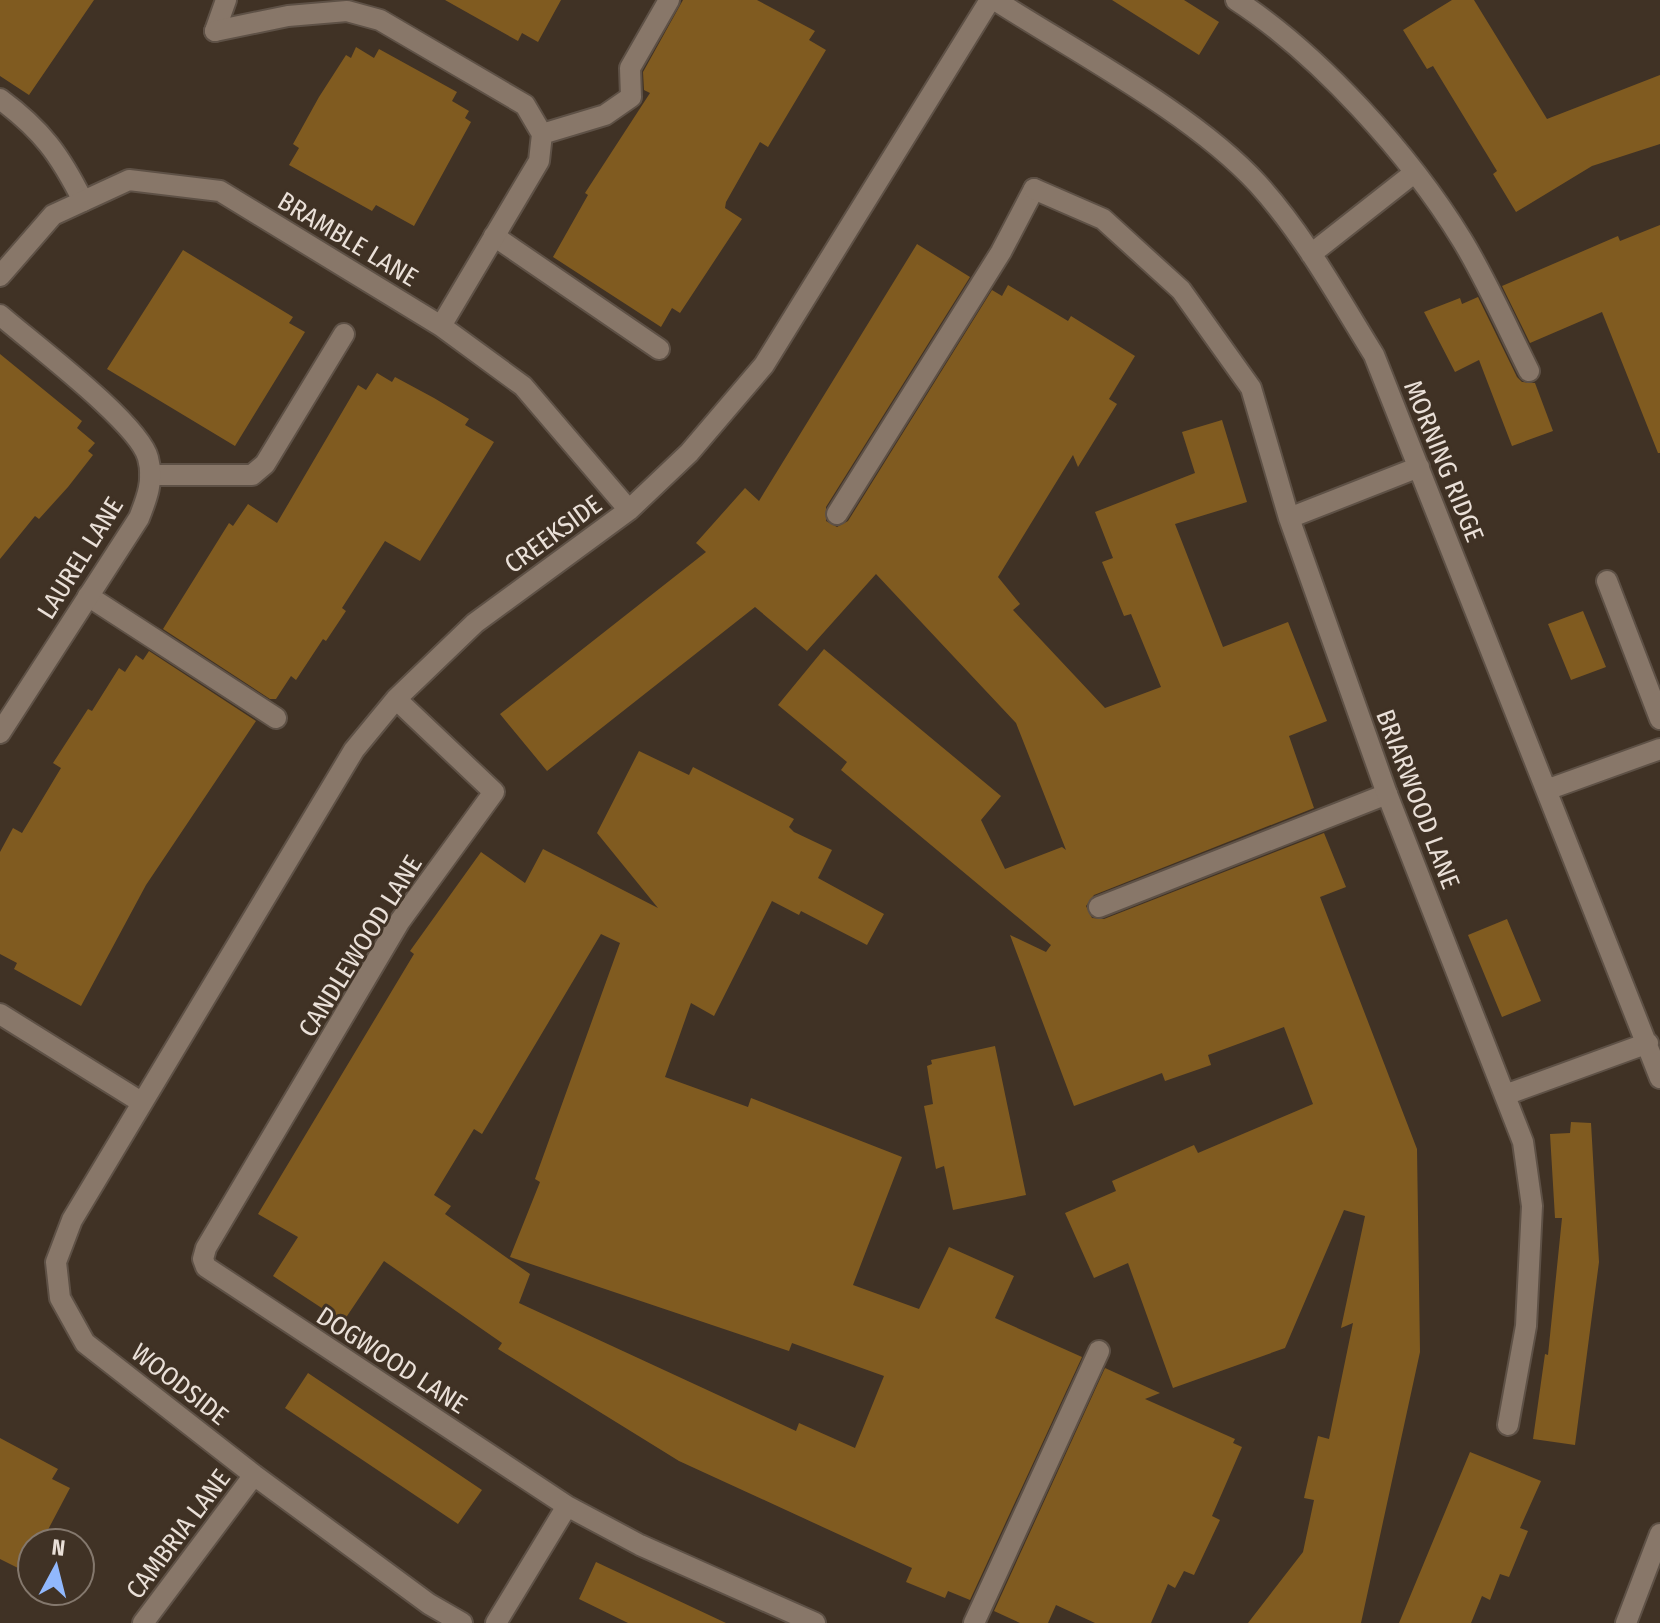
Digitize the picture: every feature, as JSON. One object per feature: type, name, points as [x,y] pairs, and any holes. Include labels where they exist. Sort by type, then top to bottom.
[{"type":"street","points":[[226,0],[215,31],[288,16],[347,11],[380,20],[525,105],[542,134],[539,161],[441,326]]},
{"type":"street","points":[[542,134],[605,115],[631,97],[630,68],[669,0]]},
{"type":"street","name":"MORNING RIDGE","points":[[993,0],[1188,124],[1257,183],[1311,254],[1374,355],[1549,789],[1660,1078]]},
{"type":"street","name":"CREEKSIDE","points":[[141,1102],[354,750],[396,699],[475,623],[629,510],[689,453],[764,365],[993,0]]},
{"type":"street","points":[[1236,0],[1271,23],[1343,91],[1414,173],[1462,239],[1529,371]]},
{"type":"street","points":[[0,99],[31,121],[59,153],[83,201]]},
{"type":"street","points":[[1311,254],[1414,173]]},
{"type":"street","name":"BRAMBLE LANE","points":[[0,276],[53,215],[129,180],[220,191],[441,326],[523,386],[629,510]]},
{"type":"street","name":"BRIARWOOD LANE","points":[[837,514],[1001,252],[1034,189],[1103,219],[1181,290],[1251,388],[1289,518],[1387,794],[1523,1142],[1532,1206],[1526,1326],[1508,1425]]},
{"type":"street","points":[[494,236],[659,349]]},
{"type":"street","name":"LAUREL LANE","points":[[0,315],[132,430],[148,456],[151,486],[139,518],[0,733]]},
{"type":"street","points":[[150,475],[232,478],[252,475],[265,464],[344,334]]},
{"type":"street","points":[[1289,518],[1419,467]]},
{"type":"street","points":[[1607,581],[1660,719]]},
{"type":"street","points":[[88,596],[276,718]]},
{"type":"street","name":"CANDLEWOOD LANE","points":[[206,1248],[400,921],[494,792],[396,699]]},
{"type":"street","points":[[1549,789],[1660,749]]},
{"type":"street","points":[[1099,907],[1387,794]]},
{"type":"street","points":[[0,1014],[141,1102]]},
{"type":"street","points":[[1505,1095],[1648,1043]]},
{"type":"street","name":"WOODSIDE","points":[[141,1102],[72,1220],[56,1262],[60,1298],[85,1343],[254,1475],[429,1604],[462,1623]]},
{"type":"street","name":"DOGWOOD LANE","points":[[206,1248],[203,1259],[206,1267],[222,1279],[567,1506],[640,1545],[815,1623]]},
{"type":"street","points":[[974,1623],[1099,1351]]},
{"type":"street","name":"CAMBRIA LANE","points":[[143,1623],[254,1475]]},
{"type":"street","points":[[496,1623],[567,1506]]},
{"type":"street","points":[[1626,1623],[1660,1534]]},
{"type":"building","points":[[0,0],[94,0],[29,95],[0,76]]},
{"type":"building","points":[[445,0],[561,0],[538,42],[522,33],[518,41]]},
{"type":"building","points":[[683,0],[757,0],[815,31],[809,40],[826,50],[768,147],[760,142],[726,202],[725,208],[742,219],[680,313],[672,308],[661,327],[553,257],[588,195],[585,193],[650,93],[644,90],[643,72]]},
{"type":"building","points":[[1112,0],[1184,0],[1219,22],[1199,55]]},
{"type":"building","points":[[1452,0],[1474,0],[1547,119],[1660,75],[1660,144],[1592,166],[1516,212],[1493,174],[1497,171],[1433,66],[1427,69],[1403,30]]},
{"type":"building","points":[[356,47],[374,58],[379,49],[457,92],[452,101],[469,111],[465,118],[471,122],[414,226],[376,205],[372,211],[289,165],[299,148],[293,144],[319,97],[346,55],[351,58]]},
{"type":"building","points":[[1660,225],[1658,453],[1602,312],[1530,343],[1502,286],[1618,236],[1620,241]]},
{"type":"building","points":[[917,244],[970,277],[826,507],[826,521],[837,527],[848,521],[992,290],[1002,296],[1008,285],[1068,321],[1071,316],[1135,356],[1109,399],[1117,404],[1078,467],[1073,455],[998,577],[1020,604],[1013,610],[1105,708],[1161,687],[1131,614],[1124,616],[1102,562],[1113,558],[1095,512],[1195,473],[1182,432],[1222,420],[1247,502],[1175,524],[1223,647],[1288,622],[1327,721],[1289,736],[1314,808],[1094,895],[1086,906],[1092,918],[1104,919],[1324,833],[1346,887],[1320,897],[1417,1149],[1420,1352],[1361,1623],[1248,1623],[1303,1552],[1314,1500],[1304,1498],[1318,1436],[1329,1439],[1353,1323],[1341,1328],[1365,1216],[1344,1210],[1285,1348],[1173,1388],[1128,1263],[1094,1278],[1065,1213],[1116,1191],[1112,1181],[1194,1145],[1198,1153],[1313,1104],[1284,1027],[1208,1055],[1211,1065],[1165,1081],[1162,1073],[1074,1106],[1010,935],[1046,952],[1051,945],[841,770],[847,762],[778,705],[824,649],[1001,796],[981,820],[1005,869],[1062,847],[1066,850],[1016,723],[876,574],[807,651],[755,607],[547,771],[500,714],[706,552],[696,543],[745,488],[759,501]]},
{"type":"building","points":[[183,250],[293,317],[289,323],[305,332],[235,446],[107,369]]},
{"type":"building","points":[[1478,297],[1517,377],[1522,382],[1535,383],[1553,431],[1512,446],[1479,360],[1455,372],[1424,312],[1460,298],[1462,304]]},
{"type":"building","points":[[0,354],[82,421],[77,428],[95,443],[88,451],[93,455],[68,487],[39,519],[35,516],[0,559]]},
{"type":"building","points":[[377,373],[392,382],[395,377],[434,398],[469,419],[465,425],[494,442],[420,561],[385,541],[342,608],[346,611],[326,641],[323,639],[296,680],[291,676],[276,699],[270,699],[163,629],[229,523],[233,526],[248,504],[277,523],[358,385],[366,390]]},
{"type":"building","points":[[1583,611],[1606,667],[1571,680],[1548,624]]},
{"type":"building","points":[[149,651],[256,721],[146,885],[81,1006],[14,969],[17,963],[0,954],[0,852],[13,828],[22,833],[61,768],[53,763],[88,709],[92,711],[119,668],[125,672],[136,655],[143,660]]},
{"type":"building","points":[[639,751],[689,775],[693,767],[794,819],[789,827],[794,832],[832,850],[818,878],[884,914],[867,945],[801,911],[799,915],[772,901],[714,1016],[691,1003],[665,1077],[748,1107],[751,1098],[902,1157],[853,1285],[919,1309],[949,1247],[1014,1276],[995,1318],[1082,1357],[970,1600],[948,1591],[945,1598],[906,1582],[912,1568],[679,1461],[498,1349],[502,1343],[384,1261],[343,1322],[273,1276],[298,1237],[258,1214],[414,954],[410,951],[481,852],[525,883],[543,849],[658,908],[597,833]],"holes":[[[601,934],[620,943],[535,1179],[540,1182],[510,1257],[789,1351],[792,1343],[884,1376],[855,1448],[799,1423],[796,1431],[519,1303],[530,1274],[445,1214],[451,1206],[434,1195],[474,1129],[482,1134]]]},
{"type":"building","points":[[1507,919],[1541,1001],[1502,1017],[1468,935]]},
{"type":"building","points":[[995,1046],[1026,1195],[953,1210],[944,1166],[936,1169],[924,1106],[933,1104],[927,1066],[932,1064],[931,1060]]},
{"type":"building","points":[[1571,1122],[1591,1123],[1599,1262],[1575,1445],[1533,1439],[1545,1354],[1548,1355],[1562,1218],[1555,1218],[1550,1134],[1570,1133]]},
{"type":"building","points":[[1105,1368],[1160,1393],[1145,1399],[1235,1439],[1233,1443],[1242,1447],[1212,1516],[1220,1520],[1194,1575],[1184,1571],[1175,1588],[1168,1584],[1151,1623],[1095,1623],[1056,1605],[1048,1623],[1020,1623],[994,1611]]},
{"type":"building","points":[[308,1373],[482,1490],[458,1524],[285,1408]]},
{"type":"building","points":[[0,1438],[58,1469],[52,1479],[70,1488],[49,1527],[16,1527],[16,1567],[0,1559]]},
{"type":"building","points":[[1470,1452],[1541,1481],[1520,1528],[1528,1531],[1509,1577],[1500,1574],[1490,1600],[1482,1596],[1471,1623],[1399,1623]]},
{"type":"building","points":[[596,1562],[726,1623],[628,1623],[579,1599]]}]
